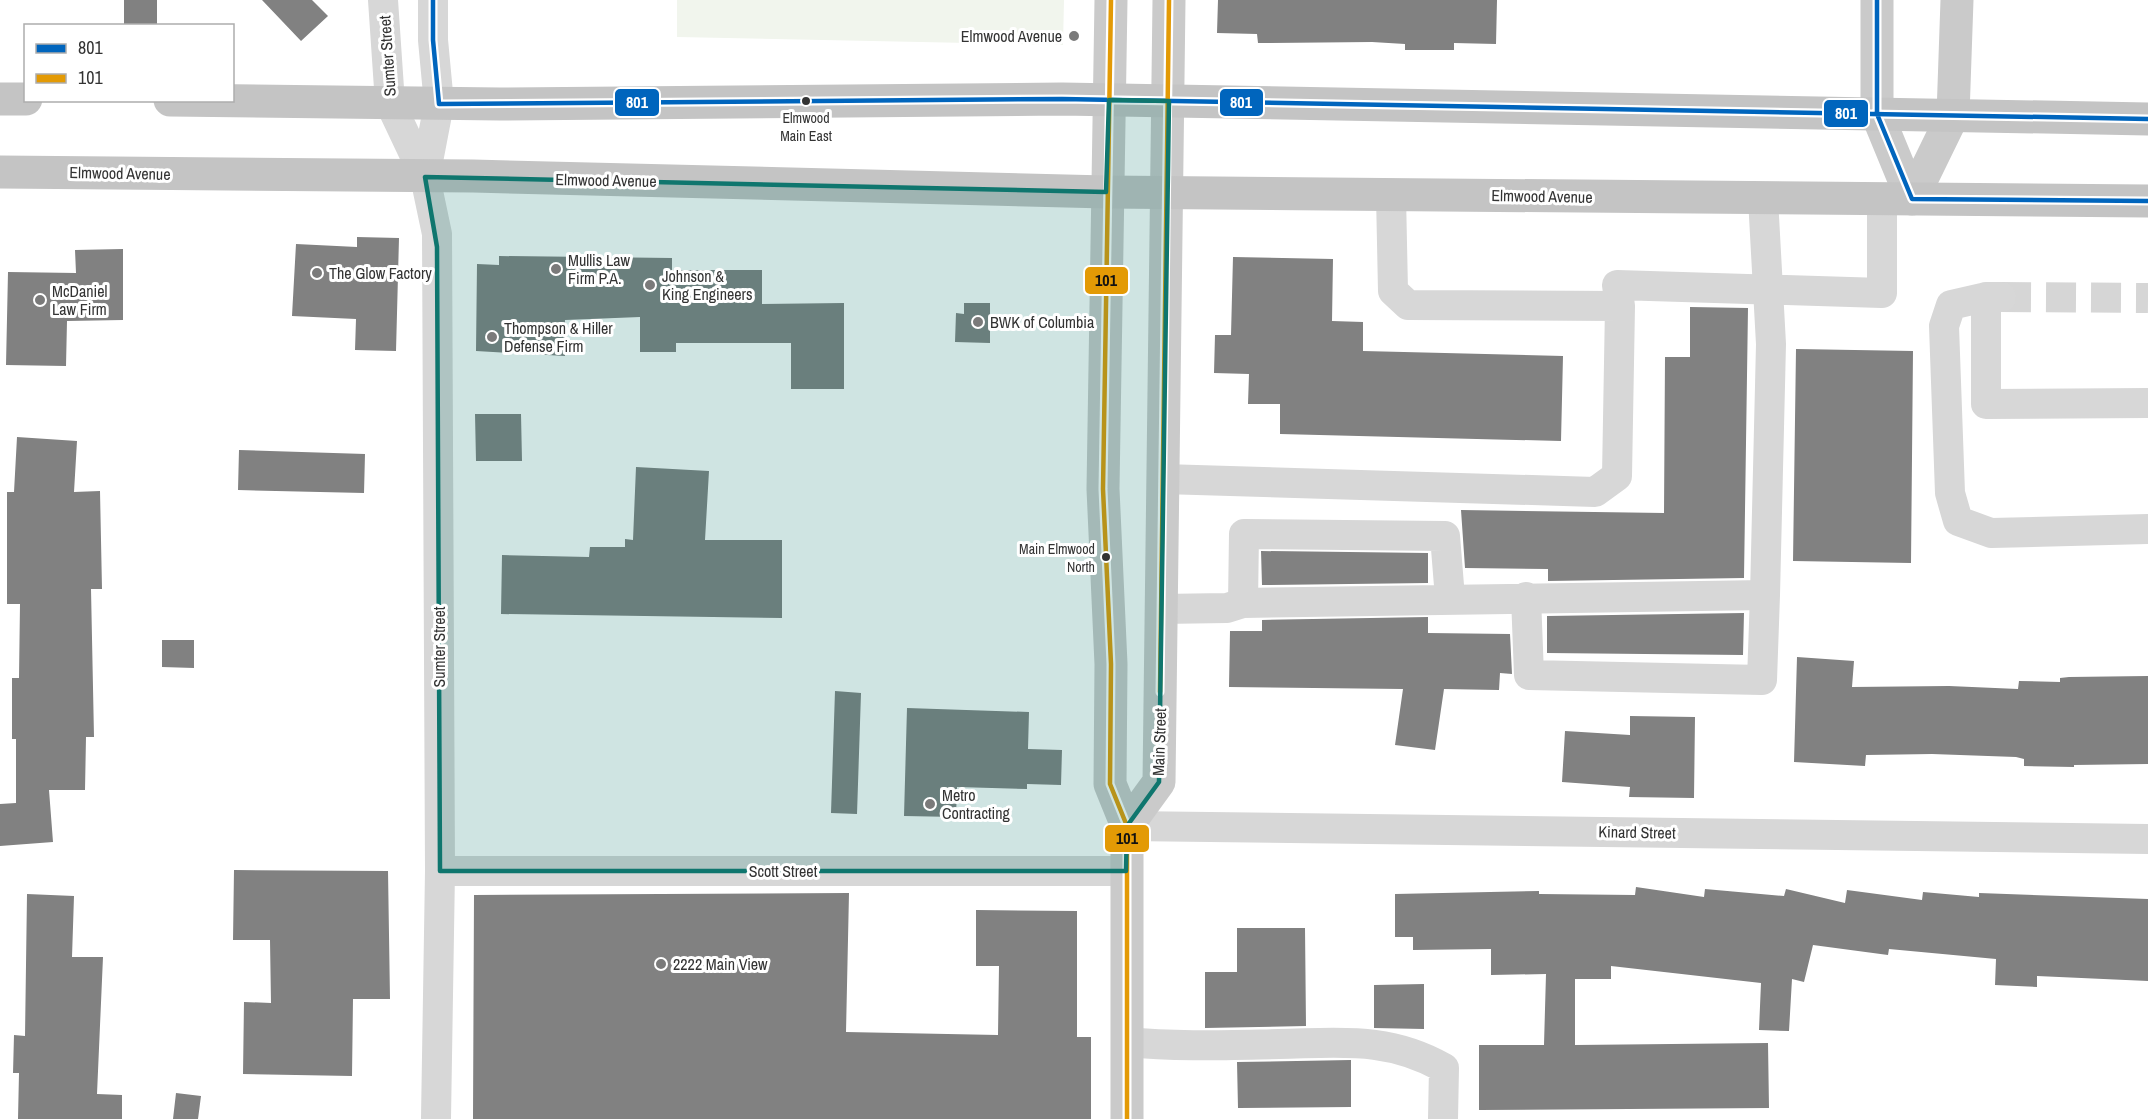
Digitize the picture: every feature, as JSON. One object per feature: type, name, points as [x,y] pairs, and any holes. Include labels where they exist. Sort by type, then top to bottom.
[{"type":"highway","points":[[0,99],[24,99]]},
{"type":"highway","points":[[234,101],[439,104],[877,99],[1109,100],[2148,118]]},
{"type":"highway","name":"Elmwood Avenue","points":[[0,172],[425,177],[1167,193],[2148,201]]},
{"type":"main road","points":[[1111,0],[1106,192],[1103,489],[1111,663],[1110,784],[1127,826],[1127,1119]]},
{"type":"main road","name":"Main Street","points":[[1127,826],[1159,782],[1169,0]]},
{"type":"main road","points":[[1877,0],[1877,114],[1897,199]]},
{"type":"main road","points":[[1897,199],[1953,115],[1957,0]]},
{"type":"street","name":"Sumter Street","points":[[383,0],[390,103],[425,177],[437,247],[440,871],[436,1119]]},
{"type":"street","name":"Sumter Street","points":[[425,177],[439,104],[433,40],[433,0]]},
{"type":"street","points":[[1391,195],[1394,291],[1408,305],[1620,306]]},
{"type":"street","points":[[1526,597],[1529,675],[1762,680],[1771,344],[1763,198]]},
{"type":"street","points":[[1163,479],[1595,492],[1617,476],[1620,306],[1617,285],[1882,293],[1897,199]]},
{"type":"street","points":[[2148,403],[1986,404],[1993,297],[1951,304],[1944,326],[1950,492],[1958,521],[1991,533],[2148,529]]},
{"type":"street","points":[[1243,603],[1244,534],[1445,536],[1450,598]]},
{"type":"street","points":[[1161,609],[1227,608],[1243,603],[1450,598],[1765,595]]},
{"type":"street","name":"Kinard Street","points":[[1127,826],[2148,839]]},
{"type":"street","name":"Scott Street","points":[[440,871],[1126,871]]},
{"type":"street","points":[[1127,1042],[1168,1046],[1372,1043],[1419,1054],[1444,1068],[1443,1119]]},
{"type":"highlighted area","points":[[1109,100],[1169,101],[1159,782],[1127,826],[1126,871],[440,871],[437,247],[425,177],[1106,192]]},
{"type":"shaded area","points":[[677,0],[1064,0],[1063,45],[677,37]]},
{"type":"building","points":[[124,0],[157,0],[157,24],[124,24]]},
{"type":"building","points":[[262,0],[312,0],[328,16],[301,41]]},
{"type":"building","points":[[1218,0],[1497,0],[1496,44],[1454,43],[1454,50],[1405,50],[1405,44],[1372,42],[1258,43],[1257,34],[1217,33]]},
{"type":"building","points":[[357,237],[399,238],[396,351],[355,350],[356,319],[292,316],[296,244],[357,247]]},
{"type":"building","points":[[123,249],[123,320],[67,321],[66,366],[6,365],[8,272],[76,273],[75,250]]},
{"type":"building","points":[[499,256],[672,258],[672,270],[762,270],[762,304],[844,303],[844,389],[791,389],[791,343],[676,343],[676,352],[640,352],[640,317],[565,320],[565,356],[476,351],[477,264],[499,265]]},
{"type":"building","points":[[1233,257],[1333,259],[1332,321],[1363,322],[1363,351],[1563,356],[1561,441],[1280,434],[1280,404],[1248,404],[1249,374],[1214,373],[1215,335],[1231,335]]},
{"type":"building","points":[[964,303],[990,303],[990,343],[955,342],[956,313],[964,314]]},
{"type":"building","points":[[1690,307],[1748,308],[1744,578],[1548,581],[1548,569],[1465,568],[1461,510],[1664,513],[1665,357],[1690,357]]},
{"type":"building","points":[[1796,349],[1913,351],[1911,563],[1793,561]]},
{"type":"building","points":[[475,414],[521,414],[522,461],[476,461]]},
{"type":"building","points":[[17,437],[77,441],[74,492],[100,491],[102,589],[91,589],[94,737],[86,737],[85,790],[49,790],[53,842],[0,846],[0,804],[16,803],[16,739],[12,739],[12,678],[19,678],[20,604],[7,604],[7,492],[14,492]]},
{"type":"building","points":[[239,450],[365,454],[364,493],[238,490]]},
{"type":"building","points":[[636,467],[709,471],[705,540],[782,540],[782,618],[501,614],[502,555],[589,557],[590,547],[625,547],[625,539],[633,540]]},
{"type":"building","points":[[1261,551],[1428,553],[1428,583],[1262,585]]},
{"type":"building","points":[[1744,613],[1743,655],[1547,653],[1547,616]]},
{"type":"building","points":[[1428,617],[1428,633],[1510,634],[1512,674],[1500,673],[1499,690],[1444,689],[1435,750],[1395,745],[1403,689],[1229,687],[1230,631],[1262,631],[1262,620]]},
{"type":"building","points":[[162,640],[194,640],[194,668],[162,667]]},
{"type":"building","points":[[1797,657],[1854,661],[1852,687],[1949,686],[2018,689],[2019,681],[2060,682],[2060,678],[2069,677],[2148,676],[2148,764],[2074,765],[2074,767],[2024,766],[2024,759],[2016,757],[1932,754],[1866,755],[1865,766],[1794,762]]},
{"type":"building","points":[[835,691],[861,693],[857,814],[831,813]]},
{"type":"building","points":[[907,708],[1029,712],[1028,749],[1062,750],[1061,785],[1027,784],[1027,789],[957,787],[956,817],[904,816]]},
{"type":"building","points":[[1630,716],[1695,717],[1694,798],[1629,797],[1630,787],[1562,782],[1565,731],[1630,735]]},
{"type":"building","points":[[234,870],[388,871],[390,999],[353,999],[352,1076],[243,1074],[244,1002],[271,1003],[270,940],[233,940]]},
{"type":"building","points":[[1636,887],[1704,897],[1705,889],[1784,896],[1786,889],[1845,903],[1847,890],[1922,900],[1923,892],[1979,897],[1979,893],[2148,899],[2148,981],[2037,976],[2037,987],[1995,985],[1996,959],[1889,949],[1888,955],[1813,945],[1804,982],[1792,979],[1789,1031],[1759,1030],[1761,983],[1611,966],[1611,979],[1575,979],[1575,1045],[1768,1043],[1769,1108],[1479,1110],[1479,1045],[1544,1045],[1546,974],[1491,975],[1491,949],[1413,950],[1413,937],[1395,937],[1395,894],[1539,891],[1539,894],[1635,895]]},
{"type":"building","name":"2222 Main View","points":[[849,893],[846,1032],[998,1035],[999,966],[976,966],[976,910],[1077,911],[1077,1037],[1091,1037],[1091,1119],[473,1119],[474,895]]},
{"type":"building","points":[[27,894],[74,896],[72,957],[103,957],[97,1094],[122,1095],[122,1119],[18,1119],[19,1073],[13,1073],[14,1035],[25,1036]]},
{"type":"building","points":[[1237,928],[1305,928],[1306,1026],[1205,1028],[1205,972],[1237,972]]},
{"type":"building","points":[[1424,984],[1424,1029],[1374,1028],[1374,985]]},
{"type":"building","points":[[1351,1060],[1351,1107],[1238,1108],[1237,1062]]},
{"type":"building","points":[[176,1093],[201,1096],[198,1119],[173,1119]]},
{"type":"tunnel","points":[[2001,297],[2148,298]]},
{"type":"transit line","name":"801","points":[[433,0],[433,40],[439,104],[1062,99],[2148,119]]},
{"type":"transit line","name":"101","points":[[1111,0],[1103,489],[1111,664],[1110,784],[1127,826],[1127,1119]]},
{"type":"transit line","name":"101","points":[[1160,692],[1169,0]]},
{"type":"transit line","name":"801","points":[[1877,0],[1877,114],[1912,199],[2148,201]]},
{"type":"place","name":"Elmwood Avenue","points":[[1074,36]]},
{"type":"place","name":"Elmwood Main East","points":[[806,101]]},
{"type":"place","name":"Mullis Law Firm P.A.","points":[[556,269]]},
{"type":"place","name":"The Glow Factory","points":[[317,273]]},
{"type":"place","name":"Johnson & King Engineers","points":[[650,285]]},
{"type":"place","name":"McDaniel Law Firm","points":[[40,300]]},
{"type":"place","name":"BWK of Columbia","points":[[978,322]]},
{"type":"place","name":"Thompson & Hiller Defense Firm","points":[[492,337]]},
{"type":"place","name":"Main Elmwood North","points":[[1106,557]]},
{"type":"place","name":"Metro Contracting","points":[[930,804]]},
{"type":"place","name":"2222 Main View","points":[[661,964]]}]
